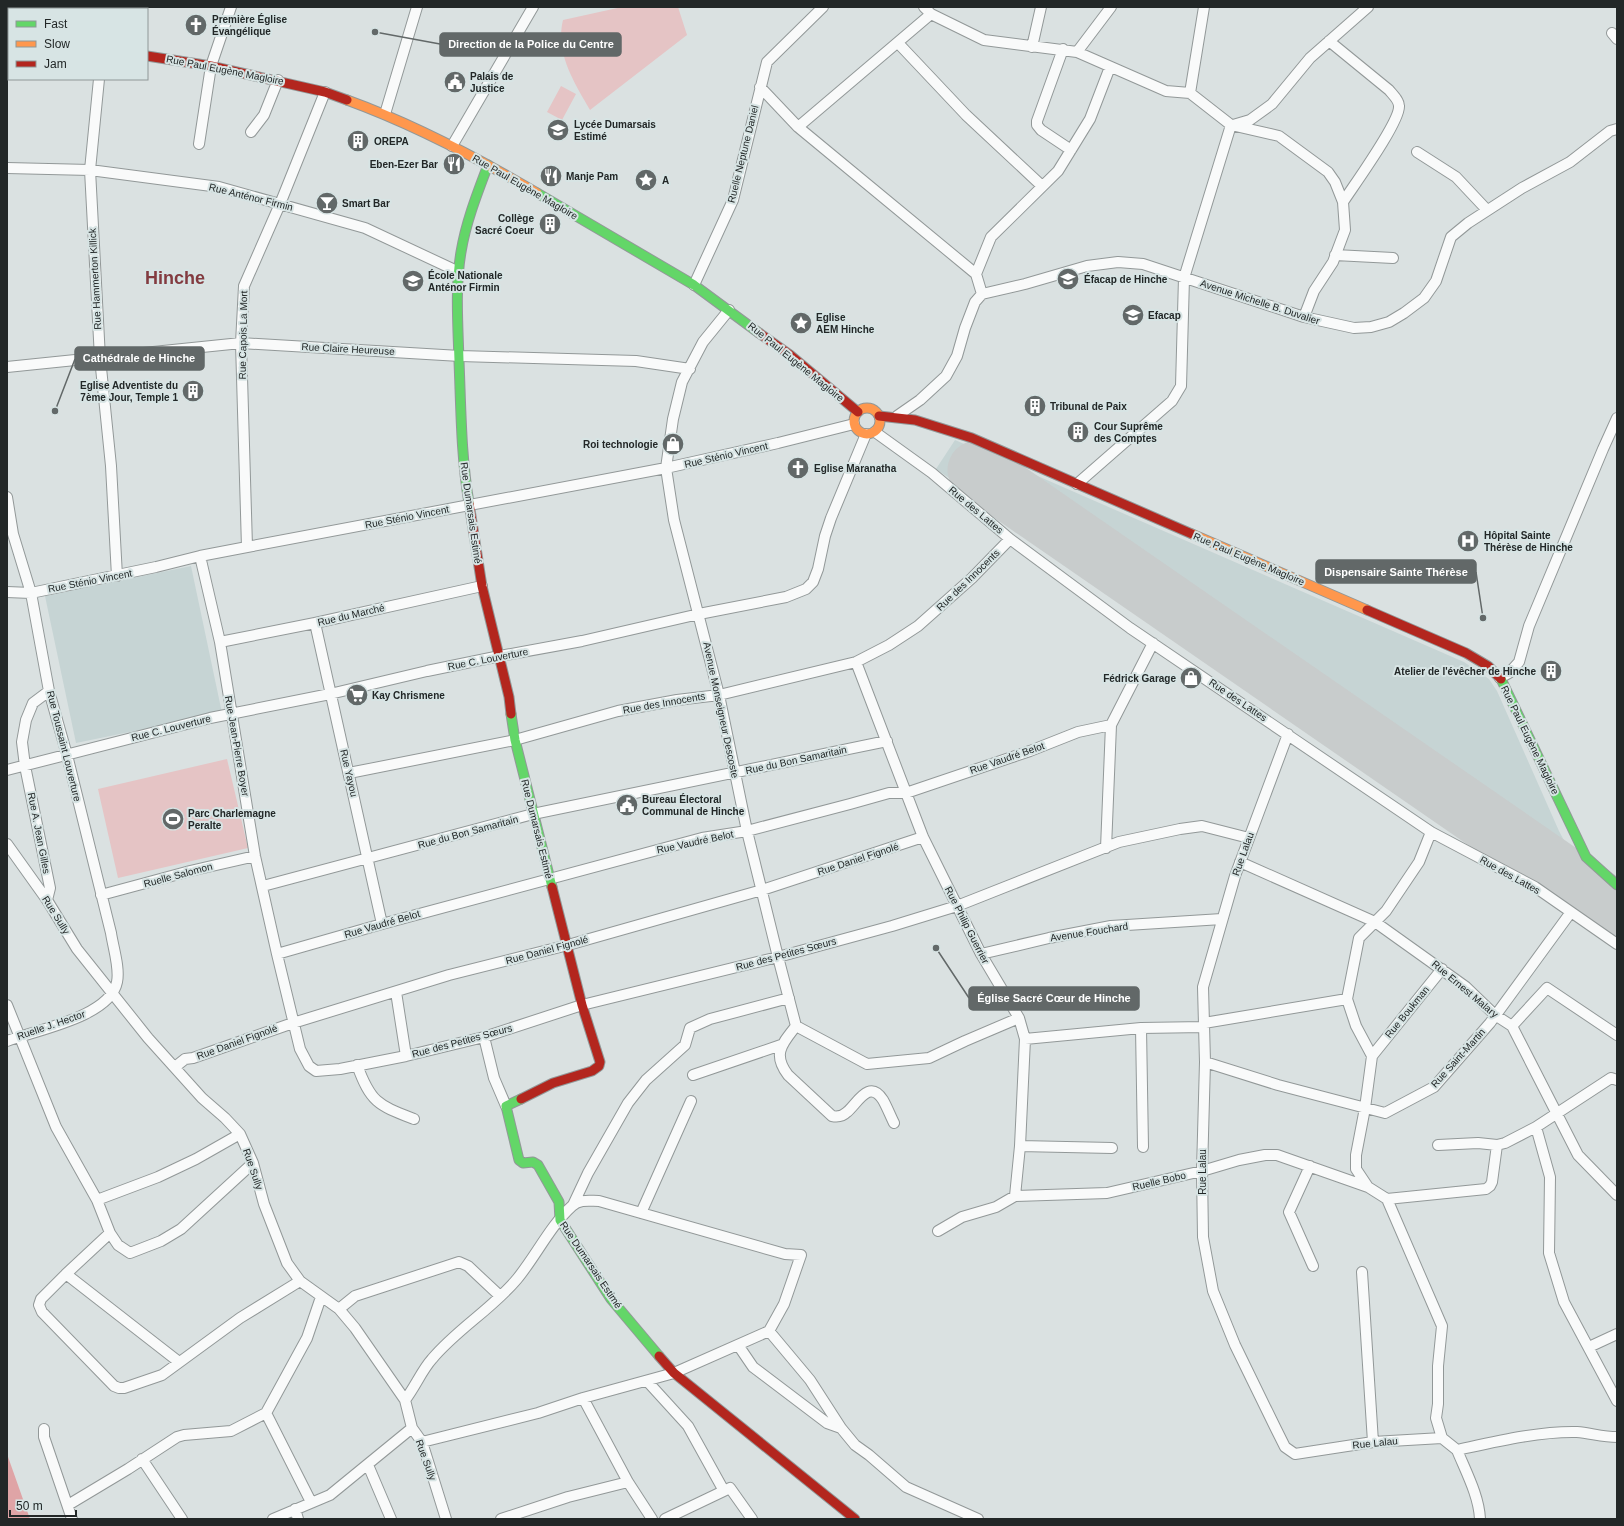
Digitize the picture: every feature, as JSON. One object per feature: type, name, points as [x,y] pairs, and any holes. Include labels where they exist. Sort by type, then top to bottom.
[{"type":"main road","name":"Rue Paul Eugène Magloire","points":[[148,56],[211,66],[278,80],[325,92],[385,114],[452,146],[488,165],[694,285],[790,355],[858,412]]},
{"type":"main road","name":"Rue Dumarsais Estimé","points":[[488,165],[468,219],[461,252],[459,272],[458,312],[462,444],[465,479],[482,586],[509,697],[515,740],[582,1005],[600,1062],[599,1066],[592,1071],[553,1083],[506,1106],[511,1134],[519,1160],[523,1163],[533,1162],[538,1165],[543,1172],[556,1195],[560,1220],[611,1299],[674,1373],[855,1519]]},
{"type":"main road","points":[[867,408],[876,412],[879,416],[879,424],[870,433],[857,430],[854,424],[854,417],[858,412],[867,408]]},
{"type":"main road","name":"Rue Paul Eugène Magloire","points":[[879,416],[897,416],[925,421],[972,438],[1466,652],[1488,666],[1500,678],[1586,857],[1617,885]]},
{"type":"street","points":[[199,144],[211,66],[231,7]]},
{"type":"street","points":[[385,114],[417,7]]},
{"type":"street","points":[[452,146],[533,7]]},
{"type":"street","name":"Ruelle Neptune Daniel","points":[[694,285],[733,200],[767,62],[823,7]]},
{"type":"street","points":[[1032,47],[1041,7]]},
{"type":"street","points":[[1077,52],[1111,7]]},
{"type":"street","points":[[1190,93],[1204,7]]},
{"type":"street","points":[[1231,125],[1250,120],[1272,104],[1310,58],[1368,7]]},
{"type":"street","points":[[798,127],[898,42],[928,11],[984,40],[1077,52],[1166,91],[1190,93],[1231,125],[1278,136],[1328,172],[1335,182],[1343,202],[1345,230],[1335,256],[1314,291],[1304,317]]},
{"type":"street","points":[[1329,41],[1389,90],[1396,98],[1399,105],[1395,121],[1343,202]]},
{"type":"street","points":[[898,42],[966,115],[1042,186]]},
{"type":"street","points":[[1063,49],[1037,121],[1037,125],[1041,130],[1071,150]]},
{"type":"street","points":[[976,274],[991,237],[1058,171],[1090,119],[1110,67]]},
{"type":"street","name":"Rue Hammerton Killick","points":[[99,80],[90,170],[100,358],[111,466],[117,576]]},
{"type":"street","points":[[251,132],[264,115],[278,80]]},
{"type":"street","points":[[760,88],[798,127],[976,274],[982,294],[975,302],[965,328],[957,356],[946,376],[920,400],[897,416]]},
{"type":"street","name":"Rue Capois La Mort","points":[[247,546],[241,343],[244,286],[280,204],[325,92]]},
{"type":"street","points":[[1077,484],[1177,394],[1180,386],[1181,374],[1184,278],[1231,125]]},
{"type":"street","name":"Avenue Michelle B. Duvalier","points":[[982,294],[1026,284],[1087,266],[1118,262],[1143,264],[1304,317],[1354,328],[1371,327],[1389,322],[1424,298],[1436,280],[1451,237],[1468,223],[1522,188],[1570,162],[1610,131],[1617,129]]},
{"type":"street","points":[[1417,152],[1456,177],[1488,210]]},
{"type":"street","name":"Rue Anténor Firmin","points":[[7,168],[90,170],[219,187],[365,228],[459,272]]},
{"type":"street","points":[[1335,256],[1393,258]]},
{"type":"street","name":"Avenue Monseigneur Descoste","points":[[729,310],[704,342],[682,382],[677,399],[666,468],[674,520],[719,695],[747,831],[796,1026]]},
{"type":"street","name":"Rue Claire Heureuse","points":[[7,367],[241,343],[460,356],[636,361],[690,369]]},
{"type":"street","points":[[1500,678],[1509,673],[1519,662],[1530,626],[1617,418]]},
{"type":"street","name":"Rue Sténio Vincent","points":[[7,592],[31,593],[117,576],[247,546],[666,468],[854,424]]},
{"type":"street","name":"Rue des Lattes","points":[[870,433],[932,473],[1010,539],[1153,643],[1431,832],[1535,887],[1617,944]]},
{"type":"street","name":"Rue C. Louverture","points":[[7,770],[231,713],[330,694],[500,656],[582,641],[699,614],[786,597],[806,589],[813,582],[818,569],[825,536],[831,518],[870,433]]},
{"type":"street","name":"Rue Toussaint Louverture","points":[[7,497],[13,534],[31,593],[49,691],[67,755],[102,895],[116,962],[118,982],[113,993]]},
{"type":"street","name":"Rue des Innocents","points":[[349,773],[515,740],[618,711],[677,700],[719,695],[856,662],[888,645],[918,626],[966,583],[1010,539]]},
{"type":"street","name":"Rue Jean-Pierre Boyer","points":[[200,556],[220,642],[256,856],[277,954],[300,1050],[309,1066],[316,1072]]},
{"type":"street","name":"Rue du Marché","points":[[220,642],[315,623],[482,586]]},
{"type":"street","name":"Rue Yayou","points":[[315,623],[382,924]]},
{"type":"street","points":[[1106,848],[1111,725],[1153,643]]},
{"type":"street","name":"Rue Philip Guerrier","points":[[856,662],[923,837],[981,954],[1019,1018],[1025,1039],[1020,1146],[1015,1196]]},
{"type":"street","name":"Rue A. Jean Gilles","points":[[47,900],[50,888],[25,766],[22,742],[26,720],[34,703],[49,691]]},
{"type":"street","name":"Rue Vaudré Belot","points":[[277,954],[550,878],[702,838],[747,831],[889,793],[906,793],[1030,751],[1078,732],[1111,725]]},
{"type":"street","name":"Rue Lalau","points":[[1288,734],[1240,862],[1203,987],[1205,1062],[1202,1171],[1203,1236],[1213,1291],[1235,1345],[1285,1447],[1295,1454],[1373,1442],[1442,1438]]},
{"type":"street","name":"Rue du Bon Samaritain","points":[[263,886],[533,814],[887,741]]},
{"type":"street","name":"Rue des Petites Sœurs","points":[[316,1072],[406,1056],[484,1037],[582,1005],[778,957],[958,906],[1126,840],[1202,826],[1249,838]]},
{"type":"street","points":[[1368,1187],[1356,1168],[1356,1155],[1365,1108],[1372,1056],[1356,1026],[1347,999],[1359,938],[1386,911],[1419,862],[1431,832]]},
{"type":"street","name":"Rue Daniel Fignolé","points":[[175,1067],[184,1059],[194,1058],[293,1023],[449,976],[568,945],[762,890],[923,837]]},
{"type":"street","name":"Rue Sully","points":[[7,844],[47,900],[76,949],[148,1038],[202,1098],[225,1118],[240,1134],[253,1163],[264,1204],[288,1264],[300,1281],[339,1309],[356,1328],[405,1400],[412,1428],[422,1442],[446,1519]]},
{"type":"street","name":"Ruelle Salomon","points":[[102,895],[190,870],[256,856]]},
{"type":"street","name":"Rue Ernest Malary","points":[[1240,862],[1375,922],[1466,987],[1495,1015],[1512,1026]]},
{"type":"street","name":"Rue Saint-Martin","points":[[1205,1062],[1278,1085],[1385,1113],[1434,1087],[1495,1015],[1571,912]]},
{"type":"street","name":"Avenue Fouchard","points":[[981,954],[1049,938],[1111,926],[1222,919]]},
{"type":"street","name":"Rue Boukman","points":[[1372,1056],[1442,969]]},
{"type":"street","points":[[1617,1035],[1547,988],[1512,1026],[1578,1155],[1617,1195]]},
{"type":"street","points":[[396,992],[406,1056]]},
{"type":"street","name":"Ruelle J. Hector","points":[[7,1041],[81,1017],[99,1007],[113,993]]},
{"type":"street","points":[[405,1400],[415,1387],[431,1359],[455,1336],[483,1313],[516,1279],[573,1205],[588,1172],[628,1103],[646,1080],[685,1045],[690,1028],[710,1019],[789,998]]},
{"type":"street","points":[[1025,1039],[1141,1028],[1204,1025],[1347,999]]},
{"type":"street","points":[[7,1005],[56,1126],[97,1200],[110,1232],[118,1245],[130,1253],[161,1241],[181,1229],[253,1163]]},
{"type":"street","points":[[894,1123],[882,1098],[876,1093],[869,1091],[863,1094],[846,1113],[837,1117],[832,1116],[788,1075],[783,1068],[779,1057],[782,1045],[796,1026],[867,1064],[929,1058],[1019,1018]]},
{"type":"street","points":[[1141,1028],[1142,1147]]},
{"type":"street","points":[[484,1037],[494,1078],[506,1106]]},
{"type":"street","points":[[693,1075],[782,1045]]},
{"type":"street","points":[[357,1065],[364,1084],[374,1098],[386,1108],[414,1119]]},
{"type":"street","points":[[1438,1145],[1478,1143],[1497,1145],[1505,1143],[1536,1127],[1611,1078],[1617,1080]]},
{"type":"street","points":[[641,1213],[691,1101]]},
{"type":"street","points":[[1536,1127],[1550,1177],[1549,1253],[1564,1302],[1617,1401]]},
{"type":"street","points":[[97,1200],[158,1177],[196,1159],[240,1134]]},
{"type":"street","points":[[1481,1517],[1473,1490],[1457,1450],[1442,1438],[1436,1418],[1438,1404],[1438,1366],[1442,1326],[1387,1198],[1486,1189],[1492,1182],[1497,1145]]},
{"type":"street","points":[[1020,1146],[1112,1148]]},
{"type":"street","name":"Ruelle Bobo","points":[[1015,1196],[1106,1193],[1202,1171],[1239,1160],[1265,1155],[1277,1155],[1368,1187],[1387,1198]]},
{"type":"street","points":[[1310,1166],[1289,1212],[1313,1266]]},
{"type":"street","points":[[938,1231],[962,1217],[996,1207],[1015,1196]]},
{"type":"street","points":[[422,1442],[538,1413],[583,1398],[674,1373],[769,1331],[784,1304],[801,1255],[785,1254],[598,1201],[580,1201],[573,1205]]},
{"type":"street","points":[[110,1232],[40,1299],[39,1305],[42,1312],[114,1386],[119,1388],[124,1388],[162,1375],[240,1318],[300,1281]]},
{"type":"street","points":[[339,1309],[355,1296],[459,1262],[468,1266],[500,1296]]},
{"type":"street","points":[[1362,1272],[1373,1442]]},
{"type":"street","points":[[66,1274],[179,1362]]},
{"type":"street","points":[[68,1505],[142,1460],[177,1436],[231,1431],[266,1413],[307,1338],[321,1297]]},
{"type":"street","points":[[769,1331],[810,1380],[841,1428],[855,1445],[906,1487],[978,1519]]},
{"type":"street","points":[[1589,1347],[1617,1334]]},
{"type":"street","points":[[738,1345],[753,1367],[827,1423],[841,1428]]},
{"type":"street","points":[[647,1381],[688,1426],[724,1491]]},
{"type":"street","points":[[583,1398],[628,1482],[652,1519]]},
{"type":"street","points":[[266,1413],[311,1502]]},
{"type":"street","points":[[273,1519],[330,1495],[412,1428]]},
{"type":"street","points":[[44,1429],[44,1437],[72,1519]]},
{"type":"street","points":[[1457,1450],[1494,1442],[1548,1434],[1578,1432],[1617,1438]]},
{"type":"street","points":[[142,1460],[182,1519]]},
{"type":"street","points":[[368,1465],[391,1519]]},
{"type":"street","points":[[501,1519],[568,1497],[628,1482]]},
{"type":"street","points":[[665,1519],[730,1488],[752,1519]]},
{"type":"street","points":[[295,1509],[298,1519]]},
{"type":"shaded area","points":[[622,7],[678,7],[687,35],[590,110],[572,78],[564,56],[561,32],[563,20]]},
{"type":"shaded area","points":[[561,86],[576,94],[562,120],[547,112]]},
{"type":"shaded area","points":[[955,440],[1464,662],[1489,679],[1497,691],[1559,831],[1577,865],[1601,886],[1617,896],[1617,937],[936,469]]},
{"type":"shaded area","points":[[191,566],[222,713],[76,743],[45,596]]},
{"type":"shaded area","name":"Parc Charlemagne Peralte","points":[[227,759],[248,848],[118,878],[98,789]]},
{"type":"shaded area","points":[[7,1454],[30,1519],[7,1519]]},
{"type":"runway","points":[[977,470],[1617,912]]},
{"type":"traffic: fast","points":[[469,503],[464,468],[457,292],[459,265],[466,230],[472,208],[488,165]]},
{"type":"traffic: fast","points":[[537,193],[694,285],[759,333]]},
{"type":"traffic: fast","points":[[1501,679],[1586,857],[1617,885]]},
{"type":"traffic: fast","points":[[511,714],[515,740],[552,887]]},
{"type":"traffic: fast","points":[[521,1099],[506,1106],[519,1160],[523,1163],[533,1162],[538,1165],[559,1202],[560,1220],[611,1299],[659,1356]]},
{"type":"traffic: slow","points":[[7,40],[8,35]]},
{"type":"traffic: slow","points":[[347,100],[420,130],[537,193]]},
{"type":"traffic: slow","points":[[867,408],[876,412],[880,421],[876,430],[867,434],[858,430],[854,421],[858,412],[867,408]]},
{"type":"traffic: slow","points":[[1192,534],[1367,610]]},
{"type":"traffic: jam","points":[[148,56],[211,66],[325,92],[347,100]]},
{"type":"traffic: jam","points":[[759,333],[790,355],[858,412]]},
{"type":"traffic: jam","points":[[879,416],[915,420],[972,438],[1192,534]]},
{"type":"traffic: jam","points":[[469,503],[482,586],[509,697],[511,714]]},
{"type":"traffic: jam","points":[[1367,610],[1466,653],[1488,666],[1501,679]]},
{"type":"traffic: jam","points":[[521,1099],[553,1083],[592,1071],[599,1066],[600,1062],[582,1005],[552,887]]},
{"type":"traffic: jam","points":[[659,1356],[674,1373],[855,1519]]},
{"type":"place","name":"Première Église Évangélique","points":[[196,25]]},
{"type":"place","name":"Direction de la Police du Centre","points":[[375,32]]},
{"type":"place","name":"Palais de Justice","points":[[455,82]]},
{"type":"place","name":"Lycée Dumarsais Estimé","points":[[558,130]]},
{"type":"place","name":"OREPA","points":[[358,141]]},
{"type":"place","name":"Eben-Ezer Bar","points":[[454,164]]},
{"type":"place","name":"Manje Pam","points":[[551,176]]},
{"type":"place","name":"A","points":[[646,180]]},
{"type":"place","name":"Smart Bar","points":[[327,203]]},
{"type":"place","name":"Collège Sacré Coeur","points":[[550,224]]},
{"type":"place","name":"Éfacap de Hinche","points":[[1068,279]]},
{"type":"place","name":"École Nationale Anténor Firmin","points":[[413,281]]},
{"type":"place","name":"Efacap","points":[[1133,315]]},
{"type":"place","name":"Eglise AEM Hinche","points":[[801,323]]},
{"type":"place","name":"Eglise Adventiste du 7ème Jour, Temple 1","points":[[193,391]]},
{"type":"place","name":"Tribunal de Paix","points":[[1035,406]]},
{"type":"place","name":"Cathédrale de Hinche","points":[[55,411]]},
{"type":"place","name":"Cour Suprême des Comptes","points":[[1078,432]]},
{"type":"place","name":"Roi technologie","points":[[673,444]]},
{"type":"place","name":"Eglise Maranatha","points":[[798,468]]},
{"type":"place","name":"Hôpital Sainte Thérèse de Hinche","points":[[1468,541]]},
{"type":"place","name":"Dispensaire Sainte Thérèse","points":[[1483,618]]},
{"type":"place","name":"Atelier de l'évêcher de Hinche","points":[[1551,671]]},
{"type":"place","name":"Fédrick Garage","points":[[1191,678]]},
{"type":"place","name":"Kay Chrismene","points":[[357,695]]},
{"type":"place","name":"Bureau Électoral Communal de Hinche","points":[[627,805]]},
{"type":"place","name":"Parc Charlemagne Peralte","points":[[173,819]]},
{"type":"place","name":"Église Sacré Cœur de Hinche","points":[[936,948]]},
{"type":"district","name":"Hinche","points":[[175,278]]}]
